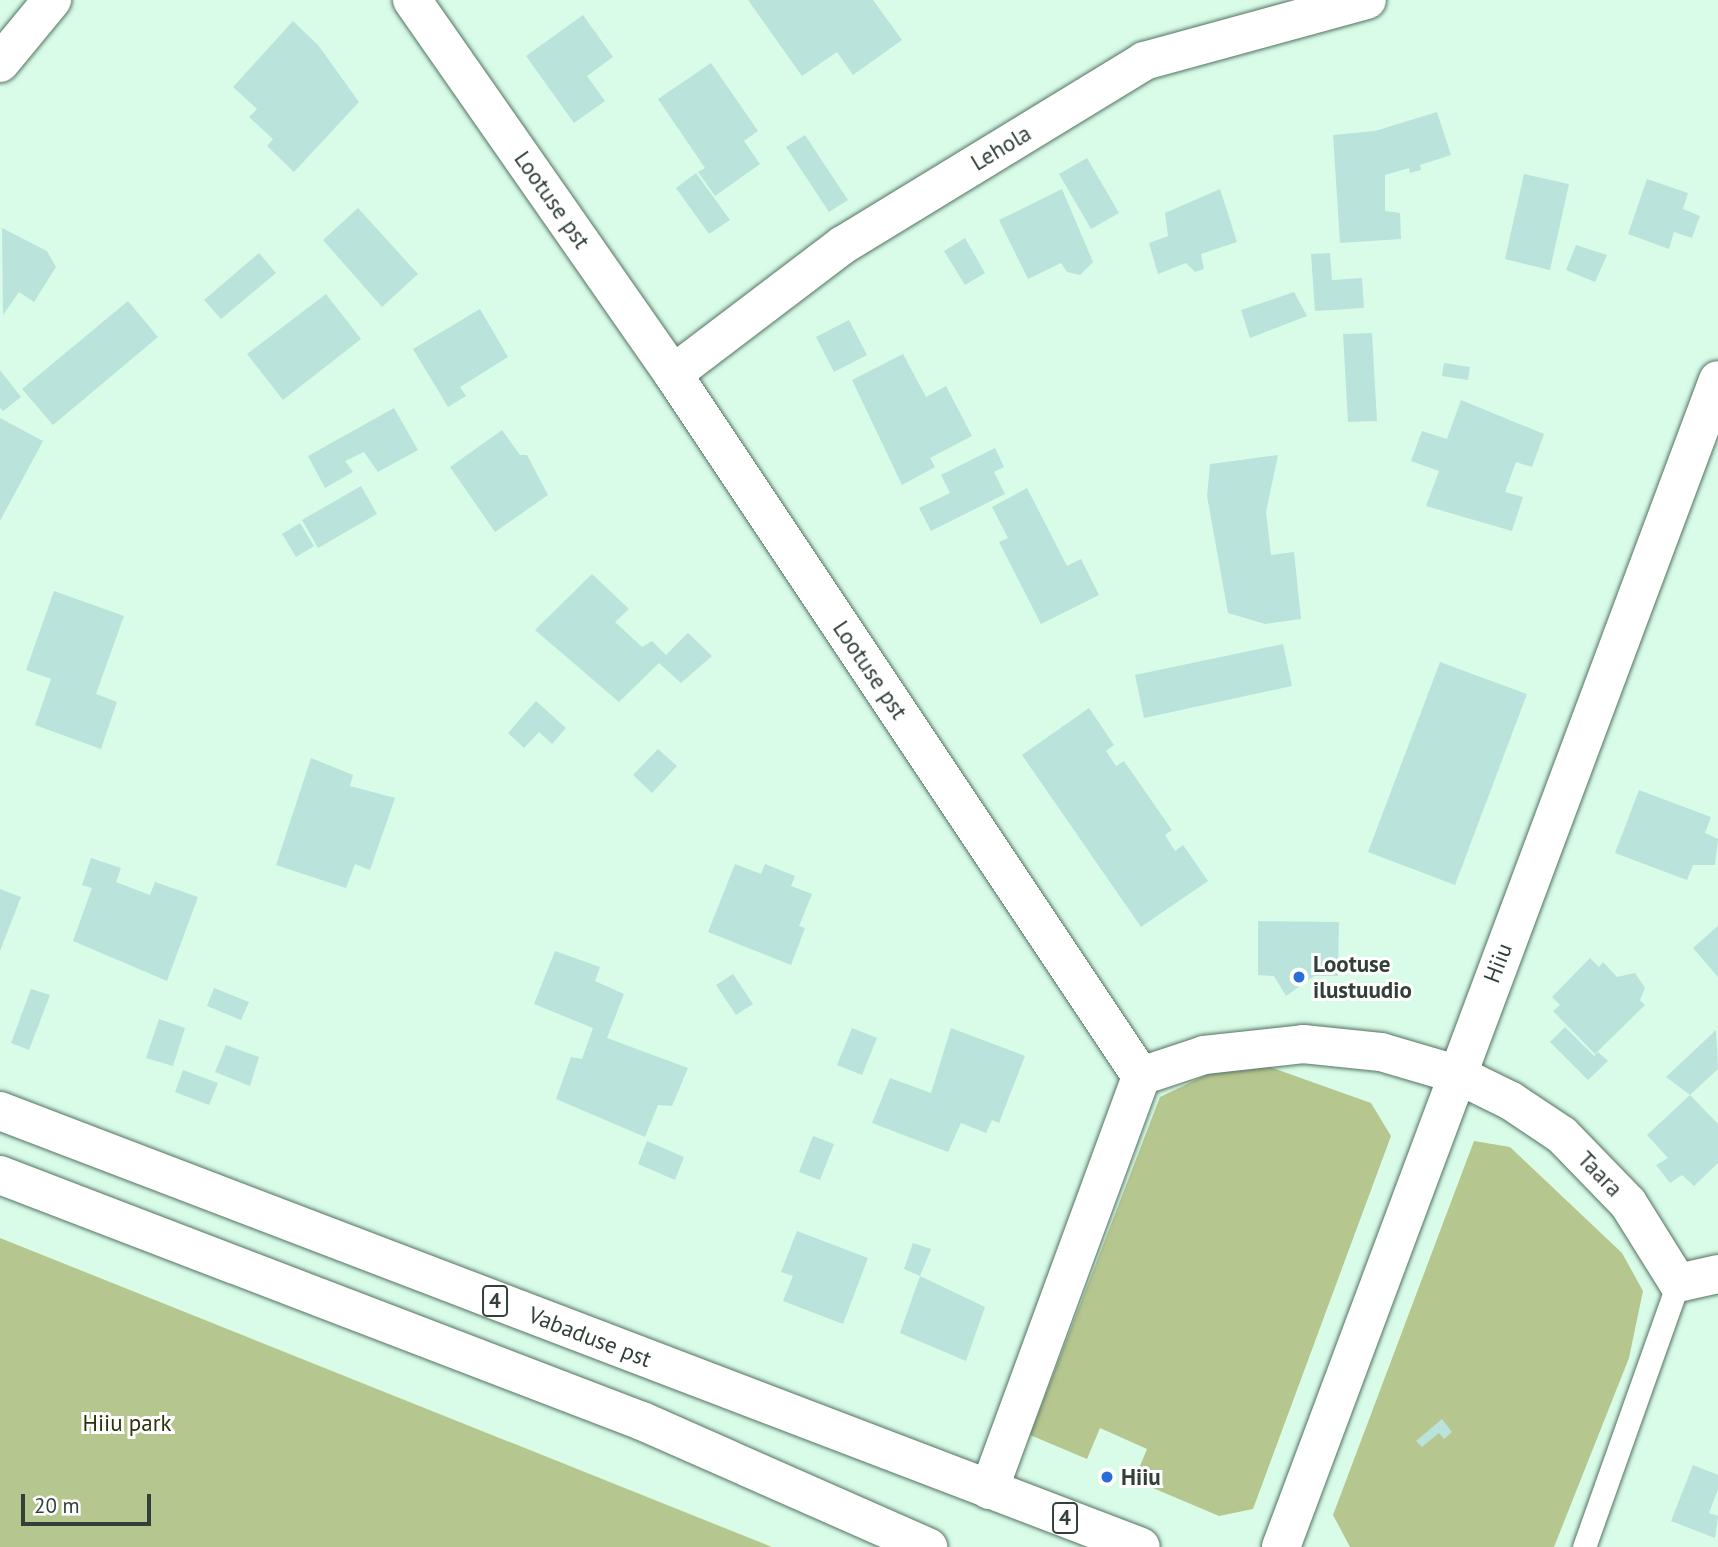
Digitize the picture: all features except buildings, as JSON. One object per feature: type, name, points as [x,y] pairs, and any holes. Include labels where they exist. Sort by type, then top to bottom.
[{"type":"main road","points":[[0,63],[52,0]]},
{"type":"main road","name":"Lootuse pst","points":[[412,0],[673,374],[1141,1076]]},
{"type":"main road","name":"Lehola","points":[[673,374],[843,245],[1144,61],[1367,0]]},
{"type":"main road","name":"Hiiu","points":[[1281,1547],[1718,380]]},
{"type":"main road","points":[[989,1490],[1141,1076],[1205,1055],[1303,1044],[1381,1052],[1456,1074]]},
{"type":"main road","name":"Taara","points":[[1456,1074],[1511,1101],[1562,1135],[1628,1203],[1678,1283]]},
{"type":"main road","name":"Vabaduse pst","points":[[0,1111],[1141,1547]]},
{"type":"main road","points":[[0,1175],[642,1421],[929,1547]]},
{"type":"main road","points":[[1678,1283],[1718,1274]]},
{"type":"lane","points":[[1584,1547],[1678,1283]]},
{"type":"green space","points":[[1267,1066],[1371,1103],[1391,1136],[1253,1509],[1219,1516],[1134,1480],[1147,1449],[1100,1428],[1087,1459],[1030,1435],[1160,1097],[1208,1074]]},
{"type":"green space","points":[[1474,1141],[1510,1147],[1622,1253],[1643,1291],[1629,1358],[1554,1547],[1350,1547],[1333,1515]]},
{"type":"green space","name":"Hiiu park","points":[[0,1238],[772,1547],[0,1547]]},
{"type":"place","name":"Lootuse ilustuudio","points":[[1299,977]]},
{"type":"place","name":"Hiiu","points":[[1107,1477]]}]
